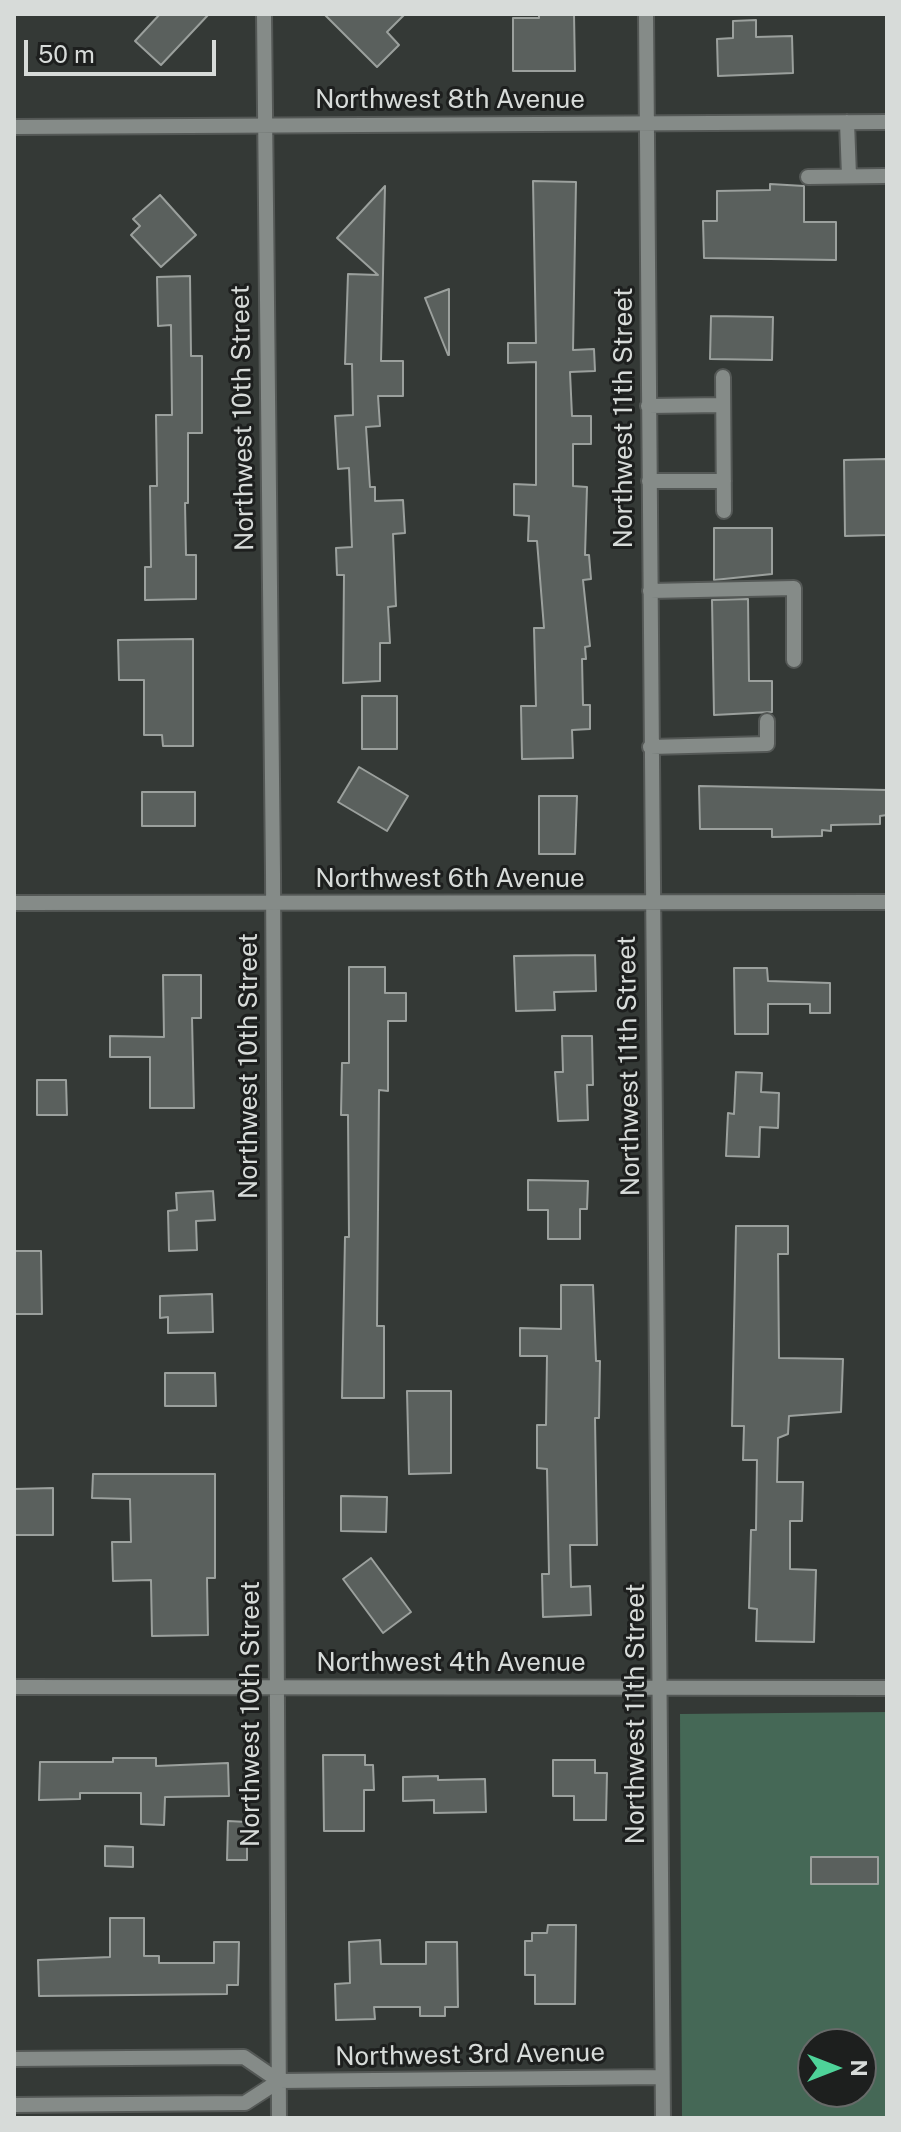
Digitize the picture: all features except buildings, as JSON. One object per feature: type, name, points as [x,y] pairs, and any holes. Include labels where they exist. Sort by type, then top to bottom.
[{"type":"street","name":"Northwest 10th Street","points":[[264,14],[273,903],[279,2118]]},
{"type":"street","name":"Northwest 11th Street","points":[[646,14],[663,2118]]},
{"type":"street","points":[[847,122],[849,176]]},
{"type":"street","name":"Northwest 8th Avenue","points":[[14,127],[887,122]]},
{"type":"street","points":[[808,177],[884,176]]},
{"type":"street","points":[[723,377],[724,511]]},
{"type":"street","points":[[648,406],[723,405]]},
{"type":"street","points":[[649,481],[724,481]]},
{"type":"street","points":[[650,591],[794,588],[794,660]]},
{"type":"street","points":[[650,747],[767,744],[767,721]]},
{"type":"street","name":"Northwest 6th Avenue","points":[[14,903],[887,902]]},
{"type":"street","name":"Northwest 4th Avenue","points":[[14,1687],[887,1688]]},
{"type":"street","points":[[14,2059],[244,2057],[279,2081],[245,2103],[14,2105]]},
{"type":"street","name":"Northwest 3rd Avenue","points":[[279,2081],[662,2077]]},
{"type":"green space","points":[[887,1712],[887,2118],[682,2118],[680,1714]]}]
